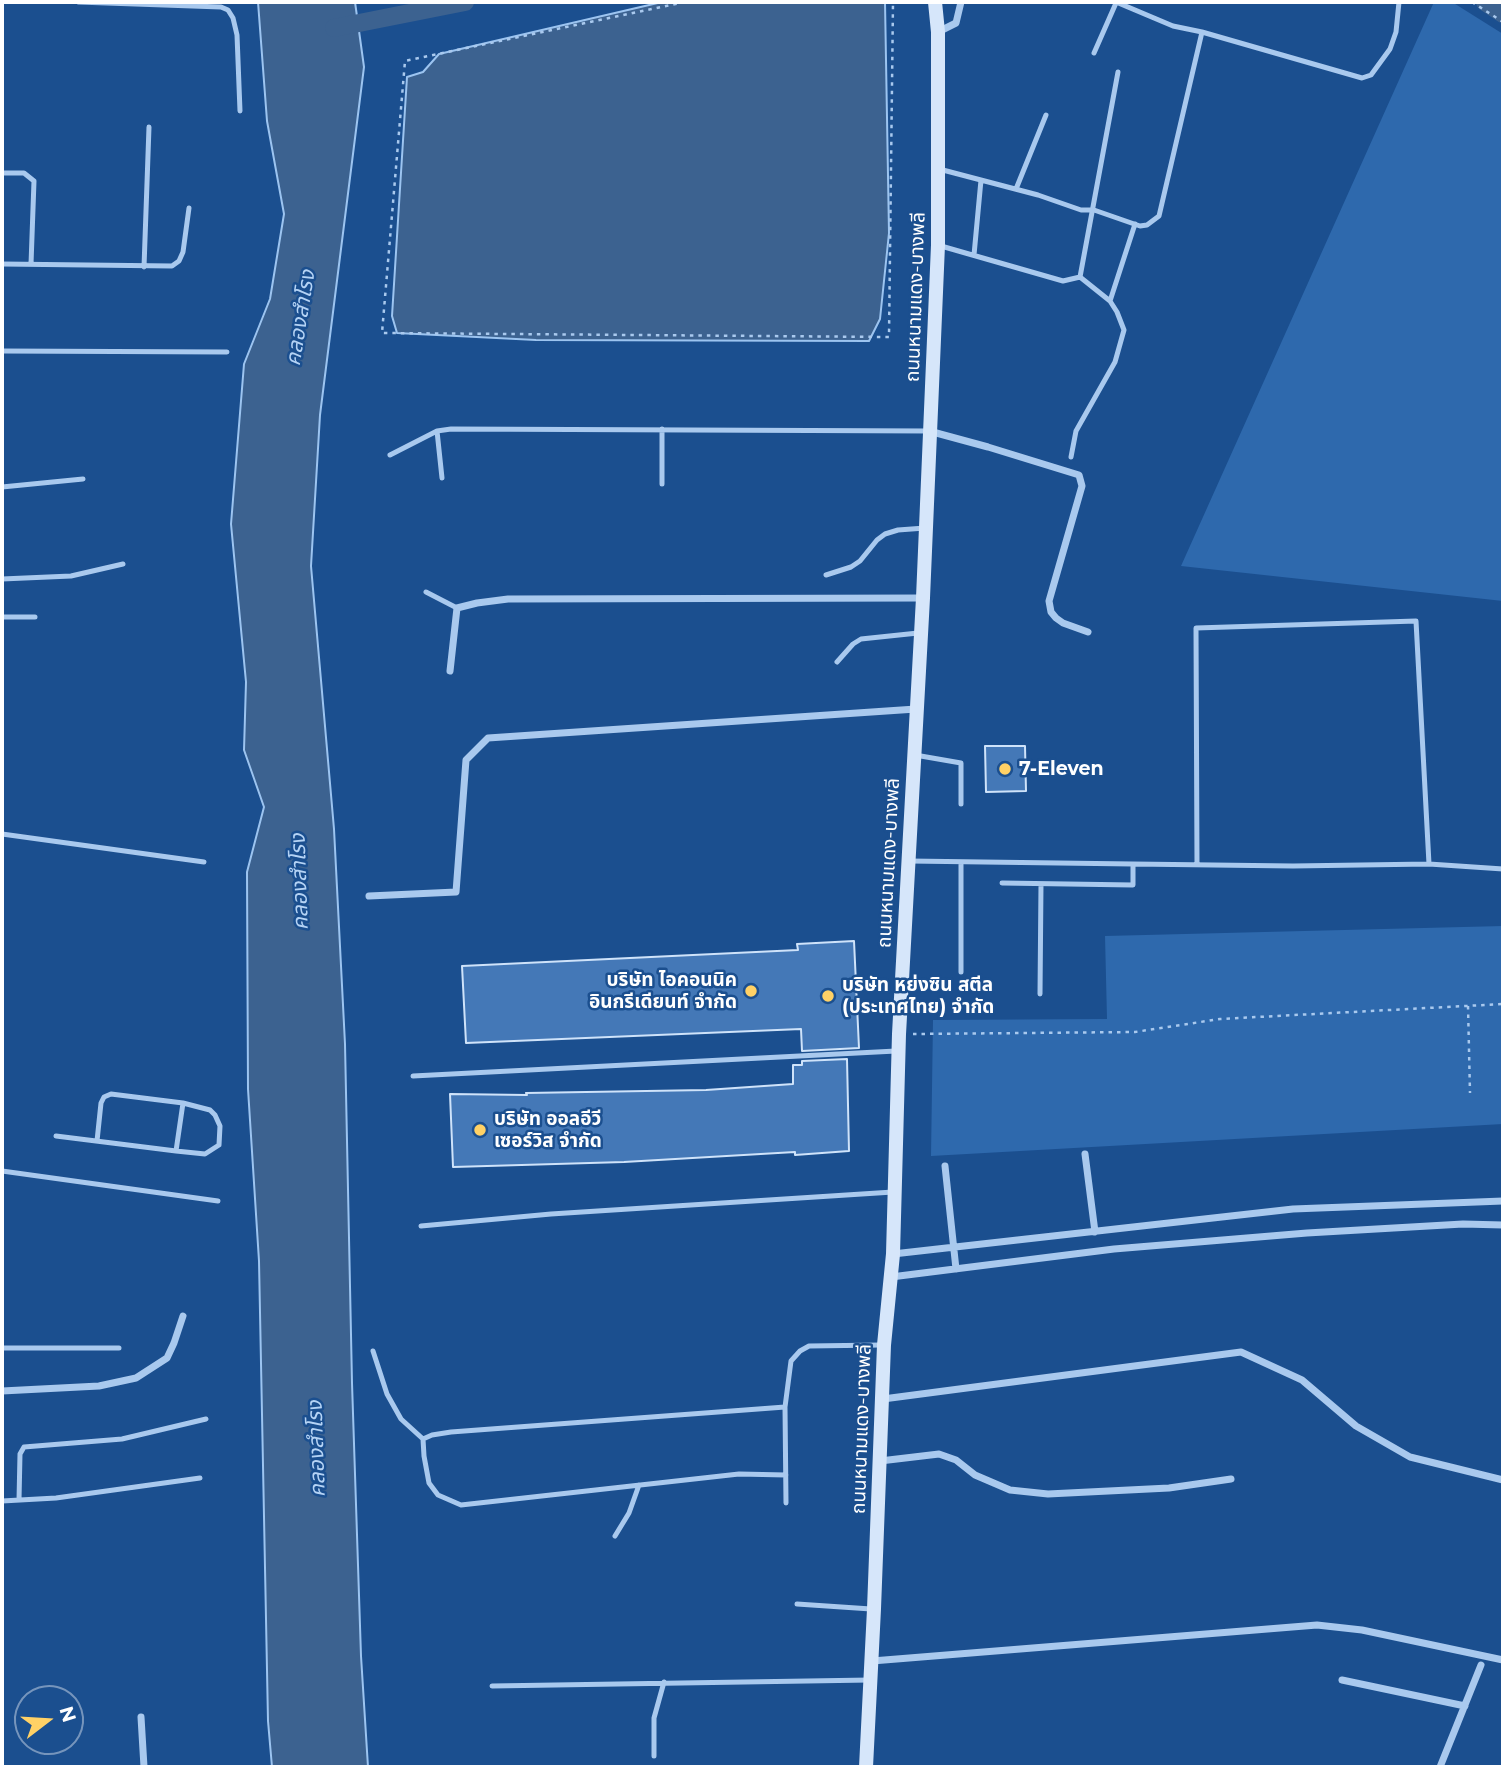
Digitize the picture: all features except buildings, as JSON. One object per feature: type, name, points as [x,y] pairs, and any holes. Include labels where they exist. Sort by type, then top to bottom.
[{"type":"main road","name":"ถนนหนามแดง-บางพลี","points":[[866,1767],[884,1345],[893,1254],[899,1034],[923,598],[938,245],[938,32],[935,2]]},
{"type":"street","points":[[938,32],[956,23],[961,2]]},
{"type":"street","points":[[929,431],[1079,475],[1082,486],[1049,601],[1056,618],[1088,632]]},
{"type":"street","points":[[450,671],[457,608],[477,603],[508,600],[923,598]]},
{"type":"street","points":[[369,896],[456,892],[466,760],[488,738],[917,709]]},
{"type":"street","points":[[1085,1154],[1095,1232]]},
{"type":"street","points":[[945,1166],[956,1269]]},
{"type":"street","points":[[893,1254],[1293,1209],[1503,1200]]},
{"type":"street","points":[[890,1277],[1114,1249],[1293,1234],[1463,1224],[1503,1226]]},
{"type":"street","points":[[2,1391],[99,1386],[136,1378],[167,1358],[183,1316]]},
{"type":"street","points":[[883,1399],[1241,1352],[1302,1380],[1356,1426],[1410,1457],[1503,1480]]},
{"type":"street","points":[[879,1461],[939,1454],[956,1460],[975,1475],[1010,1490],[1048,1494],[1169,1488],[1231,1479]]},
{"type":"street","points":[[872,1661],[1317,1625],[1362,1630],[1503,1660]]},
{"type":"street","points":[[1440,1767],[1481,1665]]},
{"type":"street","points":[[1342,1680],[1465,1706]]},
{"type":"street","points":[[141,1717],[144,1767]]},
{"type":"lane","points":[[78,2],[221,7],[228,10],[233,18],[237,36],[240,111]]},
{"type":"lane","points":[[1094,54],[1116,2],[1173,26],[1366,78],[1390,49],[1396,32],[1399,2]]},
{"type":"lane","points":[[939,169],[1016,189],[1081,210],[1094,210],[1135,224],[1147,225],[1159,216],[1202,32]]},
{"type":"lane","points":[[1080,277],[1118,72]]},
{"type":"lane","points":[[1016,189],[1046,115]]},
{"type":"lane","points":[[144,267],[149,127]]},
{"type":"lane","points":[[2,173],[24,173],[34,181],[31,264]]},
{"type":"lane","points":[[974,255],[981,180]]},
{"type":"lane","points":[[2,264],[163,267],[179,261],[183,252],[189,208]]},
{"type":"lane","points":[[1110,301],[1135,224]]},
{"type":"lane","points":[[938,245],[1063,281],[1080,277]]},
{"type":"lane","points":[[1071,457],[1076,431],[1115,362],[1125,330],[1110,301],[1080,277]]},
{"type":"lane","points":[[2,351],[227,352]]},
{"type":"lane","points":[[390,455],[438,432],[451,429],[929,431]]},
{"type":"lane","points":[[662,429],[663,484]]},
{"type":"lane","points":[[438,432],[442,478]]},
{"type":"lane","points":[[2,487],[83,479]]},
{"type":"lane","points":[[826,575],[851,567],[860,561],[885,534],[925,528]]},
{"type":"lane","points":[[2,579],[71,576],[123,564]]},
{"type":"lane","points":[[426,592],[457,608]]},
{"type":"lane","points":[[2,617],[35,617]]},
{"type":"lane","points":[[1197,864],[1196,628],[1416,621],[1429,864]]},
{"type":"lane","points":[[837,662],[861,639],[921,633]]},
{"type":"lane","points":[[915,755],[961,763],[961,804]]},
{"type":"lane","points":[[2,834],[204,862]]},
{"type":"lane","points":[[909,861],[1429,864],[1503,869]]},
{"type":"lane","points":[[961,862],[961,972]]},
{"type":"lane","points":[[1002,883],[1133,885],[1133,864]]},
{"type":"lane","points":[[1040,994],[1041,884]]},
{"type":"lane","points":[[413,1076],[899,1051]]},
{"type":"lane","points":[[56,1136],[176,1151],[205,1154],[219,1145],[220,1126],[210,1110],[183,1103],[111,1094],[104,1097],[101,1104],[97,1141]]},
{"type":"lane","points":[[176,1151],[183,1103]]},
{"type":"lane","points":[[2,1171],[218,1201]]},
{"type":"lane","points":[[421,1226],[551,1214],[895,1192]]},
{"type":"lane","points":[[786,1503],[785,1407],[792,1361],[800,1351],[810,1346],[884,1345]]},
{"type":"lane","points":[[2,1349],[119,1348]]},
{"type":"lane","points":[[373,1351],[387,1394],[401,1419],[423,1439],[429,1483],[438,1495],[461,1505],[739,1474],[786,1475]]},
{"type":"lane","points":[[423,1439],[432,1435],[465,1431],[785,1407]]},
{"type":"lane","points":[[19,1500],[20,1454],[24,1447],[122,1438],[206,1419]]},
{"type":"lane","points":[[2,1501],[144,1487],[200,1478]]},
{"type":"lane","points":[[615,1536],[629,1513],[639,1485]]},
{"type":"lane","points":[[797,1604],[874,1609]]},
{"type":"lane","points":[[492,1686],[871,1679]]},
{"type":"lane","points":[[654,1756],[654,1718],[663,1682]]},
{"type":"path","points":[[685,2],[405,61],[382,333],[889,337],[893,2]]},
{"type":"path","points":[[1472,2],[1503,22]]},
{"type":"path","points":[[899,1034],[1135,1032],[1220,1019],[1503,1003]]},
{"type":"path","points":[[1468,1006],[1470,1093]]},
{"type":"shaded area","points":[[1434,2],[1452,2],[1503,34],[1503,601],[1181,566]]},
{"type":"shaded area","points":[[1503,926],[1503,1124],[931,1156],[933,1020],[1107,1019],[1105,936]]},
{"type":"water","name":"คลองสำโรง","points":[[258,2],[355,2],[364,67],[320,415],[311,566],[334,829],[345,1044],[352,1383],[361,1656],[368,1767],[272,1767],[268,1721],[259,1261],[248,1089],[247,872],[264,807],[244,750],[246,682],[231,524],[244,364],[270,299],[284,214],[267,121]]},
{"type":"water","points":[[662,2],[885,2],[889,233],[880,319],[869,341],[536,340],[397,333],[392,316],[407,77],[423,72],[439,54]]},
{"type":"waterway","points":[[334,28],[465,2]]},
{"type":"waterway","points":[[1485,2],[1503,14]]},
{"type":"place","name":"7-Eleven","points":[[1005,769]]},
{"type":"place","name":"บริษัท ไอคอนนิค อินกรีเดียนท์ จำกัด","points":[[751,991]]},
{"type":"place","name":"บริษัท หย่งซิน สตีล (ประเทศไทย) จํากัด","points":[[828,996]]},
{"type":"place","name":"บริษัท ออลอีวี เซอร์วิส จำกัด","points":[[480,1130]]}]
